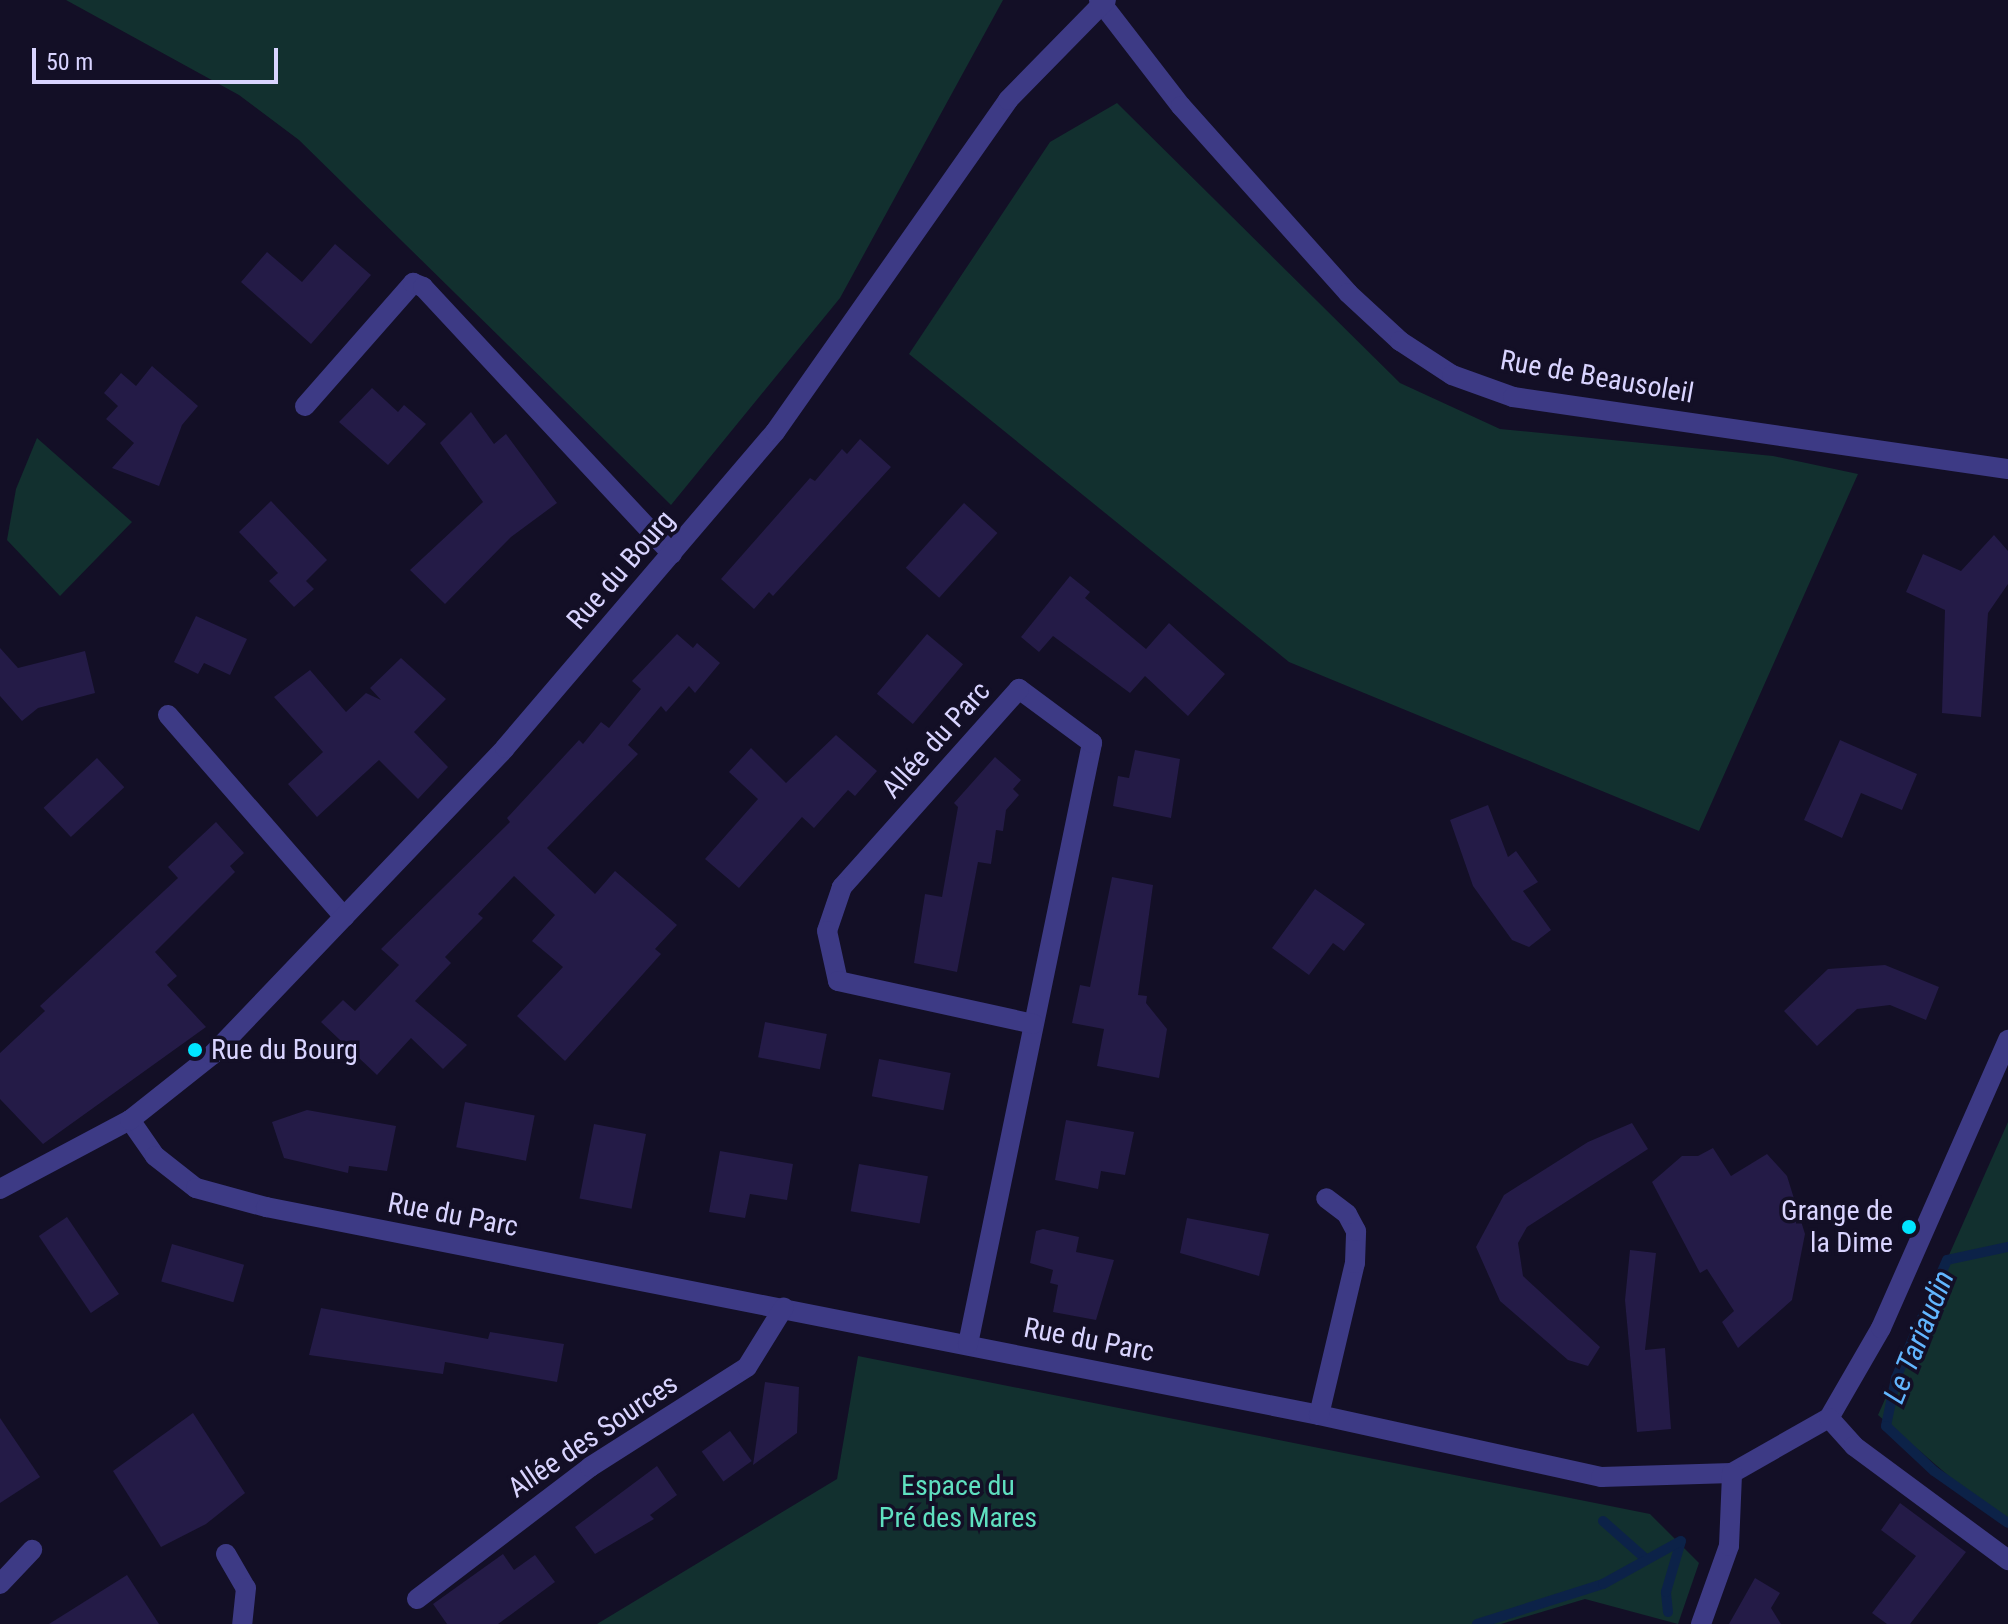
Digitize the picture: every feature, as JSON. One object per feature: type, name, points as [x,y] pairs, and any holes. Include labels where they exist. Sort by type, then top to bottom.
[{"type":"street","name":"Rue de Beausoleil","points":[[1102,1],[1181,106],[1348,293],[1400,341],[1452,375],[1513,397],[2008,469]]},
{"type":"street","name":"Rue du Bourg","points":[[0,1189],[130,1120],[212,1055],[505,748],[775,432],[1008,100],[1102,1]]},
{"type":"street","points":[[305,406],[413,283],[423,287],[672,554]]},
{"type":"street","name":"Allée du Parc","points":[[968,1344],[1092,743],[1019,689],[842,887],[827,931],[838,981],[1033,1024]]},
{"type":"street","points":[[168,715],[344,917]]},
{"type":"street","points":[[2008,1040],[1881,1328],[1829,1418],[1854,1446],[2008,1560]]},
{"type":"street","name":"Rue du Parc","points":[[130,1120],[155,1156],[196,1188],[266,1207],[968,1344],[1319,1415],[1601,1477],[1732,1473],[1829,1418]]},
{"type":"street","points":[[1319,1415],[1355,1263],[1356,1231],[1347,1214],[1326,1198]]},
{"type":"street","name":"Allée des Sources","points":[[417,1599],[590,1467],[747,1367],[784,1307]]},
{"type":"street","points":[[1701,1624],[1729,1546],[1732,1473]]},
{"type":"street","points":[[0,1584],[32,1550]]},
{"type":"street","points":[[226,1554],[246,1588],[242,1624]]},
{"type":"green space","points":[[66,0],[1003,0],[840,298],[671,505],[299,140],[239,95]]},
{"type":"green space","points":[[1117,103],[1400,383],[1500,429],[1773,456],[1858,474],[1699,831],[1289,662],[909,354],[1050,142]]},
{"type":"green space","points":[[37,438],[132,522],[60,596],[7,540],[16,489]]},
{"type":"green space","points":[[2008,1122],[2008,1527],[1878,1415]]},
{"type":"green space","name":"Espace du Pré des Mares","points":[[858,1356],[1650,1514],[1699,1563],[1678,1624],[1585,1599],[1501,1624],[597,1624],[837,1479]]},
{"type":"building","points":[[335,244],[371,275],[311,344],[241,282],[267,252],[302,282]]},
{"type":"building","points":[[152,366],[198,406],[182,425],[159,486],[112,468],[134,443],[106,419],[118,406],[104,393],[121,373],[136,386]]},
{"type":"building","points":[[372,388],[398,412],[404,405],[426,424],[388,465],[339,422]]},
{"type":"building","points":[[471,412],[494,444],[506,434],[557,503],[511,537],[445,604],[410,570],[483,502],[440,443]]},
{"type":"building","points":[[860,439],[891,467],[773,596],[769,592],[754,609],[721,579],[810,478],[815,481],[842,449],[847,454]]},
{"type":"building","points":[[271,501],[327,560],[306,581],[314,589],[294,607],[269,581],[278,573],[239,532]]},
{"type":"building","points":[[964,503],[997,533],[939,598],[906,568]]},
{"type":"building","points":[[1994,535],[2008,551],[2008,584],[1988,613],[1981,717],[1942,713],[1945,610],[1906,592],[1923,554],[1961,571]]},
{"type":"building","points":[[1070,576],[1090,592],[1085,598],[1146,649],[1169,623],[1225,674],[1188,716],[1145,676],[1130,693],[1053,636],[1039,652],[1021,637]]},
{"type":"building","points":[[196,616],[247,639],[230,675],[204,663],[198,674],[174,662]]},
{"type":"building","points":[[677,634],[693,648],[697,643],[720,663],[695,693],[689,686],[666,712],[661,706],[628,745],[638,754],[547,848],[595,894],[615,871],[677,925],[655,949],[661,954],[565,1061],[517,1016],[563,967],[532,941],[555,915],[514,876],[478,914],[483,918],[445,957],[451,963],[415,1001],[467,1045],[443,1069],[411,1038],[377,1075],[321,1022],[343,1000],[355,1011],[399,965],[381,949],[510,822],[507,818],[579,740],[583,744],[601,722],[609,728],[641,689],[632,681]]},
{"type":"building","points":[[927,634],[963,664],[913,724],[877,694]]},
{"type":"building","points":[[0,648],[18,668],[85,651],[95,693],[38,708],[22,721],[0,696]]},
{"type":"building","points":[[401,658],[446,699],[414,732],[448,767],[418,799],[379,760],[317,817],[288,784],[323,752],[274,697],[310,670],[346,712],[366,693],[381,700],[370,688]]},
{"type":"building","points":[[836,735],[877,771],[855,796],[848,790],[814,828],[802,817],[739,888],[705,859],[758,799],[729,772],[751,748],[786,783]]},
{"type":"building","points":[[1840,740],[1917,774],[1902,810],[1861,793],[1842,838],[1804,820]]},
{"type":"building","points":[[1135,750],[1180,759],[1171,818],[1113,806],[1118,776],[1129,778]]},
{"type":"building","points":[[995,757],[1021,780],[1013,789],[1019,795],[1006,810],[1003,831],[996,830],[991,864],[978,862],[957,972],[914,963],[925,894],[942,897],[958,807],[954,803]]},
{"type":"building","points":[[97,758],[124,787],[71,837],[44,808]]},
{"type":"building","points":[[1488,805],[1508,857],[1516,851],[1538,882],[1523,891],[1551,930],[1529,947],[1512,940],[1473,886],[1450,820]]},
{"type":"building","points":[[216,822],[244,853],[230,866],[235,872],[155,952],[177,976],[167,985],[206,1027],[43,1144],[0,1099],[0,1053],[45,1011],[40,1006],[178,878],[168,867]]},
{"type":"building","points":[[1112,877],[1153,885],[1138,995],[1147,996],[1146,1003],[1167,1029],[1159,1078],[1097,1066],[1104,1029],[1072,1023],[1080,985],[1090,987]]},
{"type":"building","points":[[1315,889],[1365,924],[1344,951],[1333,943],[1309,975],[1272,948]]},
{"type":"building","points":[[1885,965],[1939,987],[1926,1020],[1890,1005],[1857,1009],[1817,1046],[1784,1011],[1828,969]]},
{"type":"building","points":[[765,1022],[827,1034],[820,1069],[758,1057]]},
{"type":"building","points":[[879,1059],[951,1073],[943,1110],[872,1096]]},
{"type":"building","points":[[465,1102],[535,1116],[526,1161],[456,1147]]},
{"type":"building","points":[[307,1110],[396,1126],[387,1171],[349,1166],[348,1173],[284,1158],[272,1122]]},
{"type":"building","points":[[1066,1120],[1134,1132],[1125,1175],[1101,1171],[1098,1189],[1055,1180]]},
{"type":"building","points":[[1632,1123],[1648,1149],[1527,1227],[1518,1243],[1523,1276],[1600,1347],[1588,1366],[1568,1360],[1500,1301],[1476,1247],[1504,1195],[1588,1142]]},
{"type":"building","points":[[594,1124],[646,1134],[632,1209],[579,1199]]},
{"type":"building","points":[[1713,1148],[1731,1176],[1767,1154],[1787,1176],[1805,1234],[1792,1300],[1738,1348],[1722,1322],[1734,1311],[1707,1269],[1700,1273],[1652,1182],[1682,1156],[1698,1156]]},
{"type":"building","points":[[720,1151],[793,1164],[787,1200],[750,1194],[745,1218],[709,1212]]},
{"type":"building","points":[[859,1164],[928,1176],[920,1223],[851,1211]]},
{"type":"building","points":[[67,1217],[119,1294],[91,1313],[39,1236]]},
{"type":"building","points":[[1187,1218],[1269,1234],[1259,1276],[1180,1253]]},
{"type":"building","points":[[1043,1229],[1079,1237],[1076,1252],[1114,1260],[1096,1320],[1053,1312],[1058,1285],[1050,1283],[1053,1270],[1030,1263],[1036,1231]]},
{"type":"building","points":[[172,1244],[244,1265],[233,1302],[161,1281]]},
{"type":"building","points":[[1630,1250],[1656,1253],[1645,1350],[1665,1348],[1671,1429],[1637,1432],[1625,1300]]},
{"type":"building","points":[[321,1308],[488,1339],[490,1332],[564,1344],[557,1382],[445,1362],[443,1374],[309,1355]]},
{"type":"building","points":[[765,1382],[799,1387],[797,1433],[753,1465]]},
{"type":"building","points":[[193,1413],[245,1493],[206,1524],[161,1547],[113,1471]]},
{"type":"building","points":[[0,1418],[40,1477],[0,1503]]},
{"type":"building","points":[[730,1431],[752,1461],[723,1482],[702,1452]]},
{"type":"building","points":[[657,1466],[677,1495],[650,1515],[654,1519],[595,1554],[575,1527]]},
{"type":"building","points":[[1900,1503],[1966,1552],[1910,1624],[1887,1624],[1872,1613],[1916,1556],[1881,1530]]},
{"type":"building","points":[[503,1554],[514,1570],[535,1555],[555,1582],[498,1624],[447,1624],[433,1604]]},
{"type":"building","points":[[127,1575],[159,1624],[49,1624]]},
{"type":"building","points":[[1755,1578],[1780,1593],[1771,1608],[1781,1624],[1729,1624]]},
{"type":"waterway","name":"Le Tariaudin","points":[[2008,1247],[1947,1260],[1896,1378],[1886,1426],[1934,1471],[2008,1523]]},
{"type":"waterway","points":[[1603,1521],[1646,1559]]},
{"type":"waterway","points":[[1668,1612],[1666,1592],[1681,1541]]},
{"type":"waterway","name":"Le Tariaudin","points":[[1477,1624],[1603,1584],[1681,1541]]},
{"type":"place","name":"Rue du Bourg","points":[[195,1050]]},
{"type":"place","name":"Grange de la Dime","points":[[1909,1227]]}]
